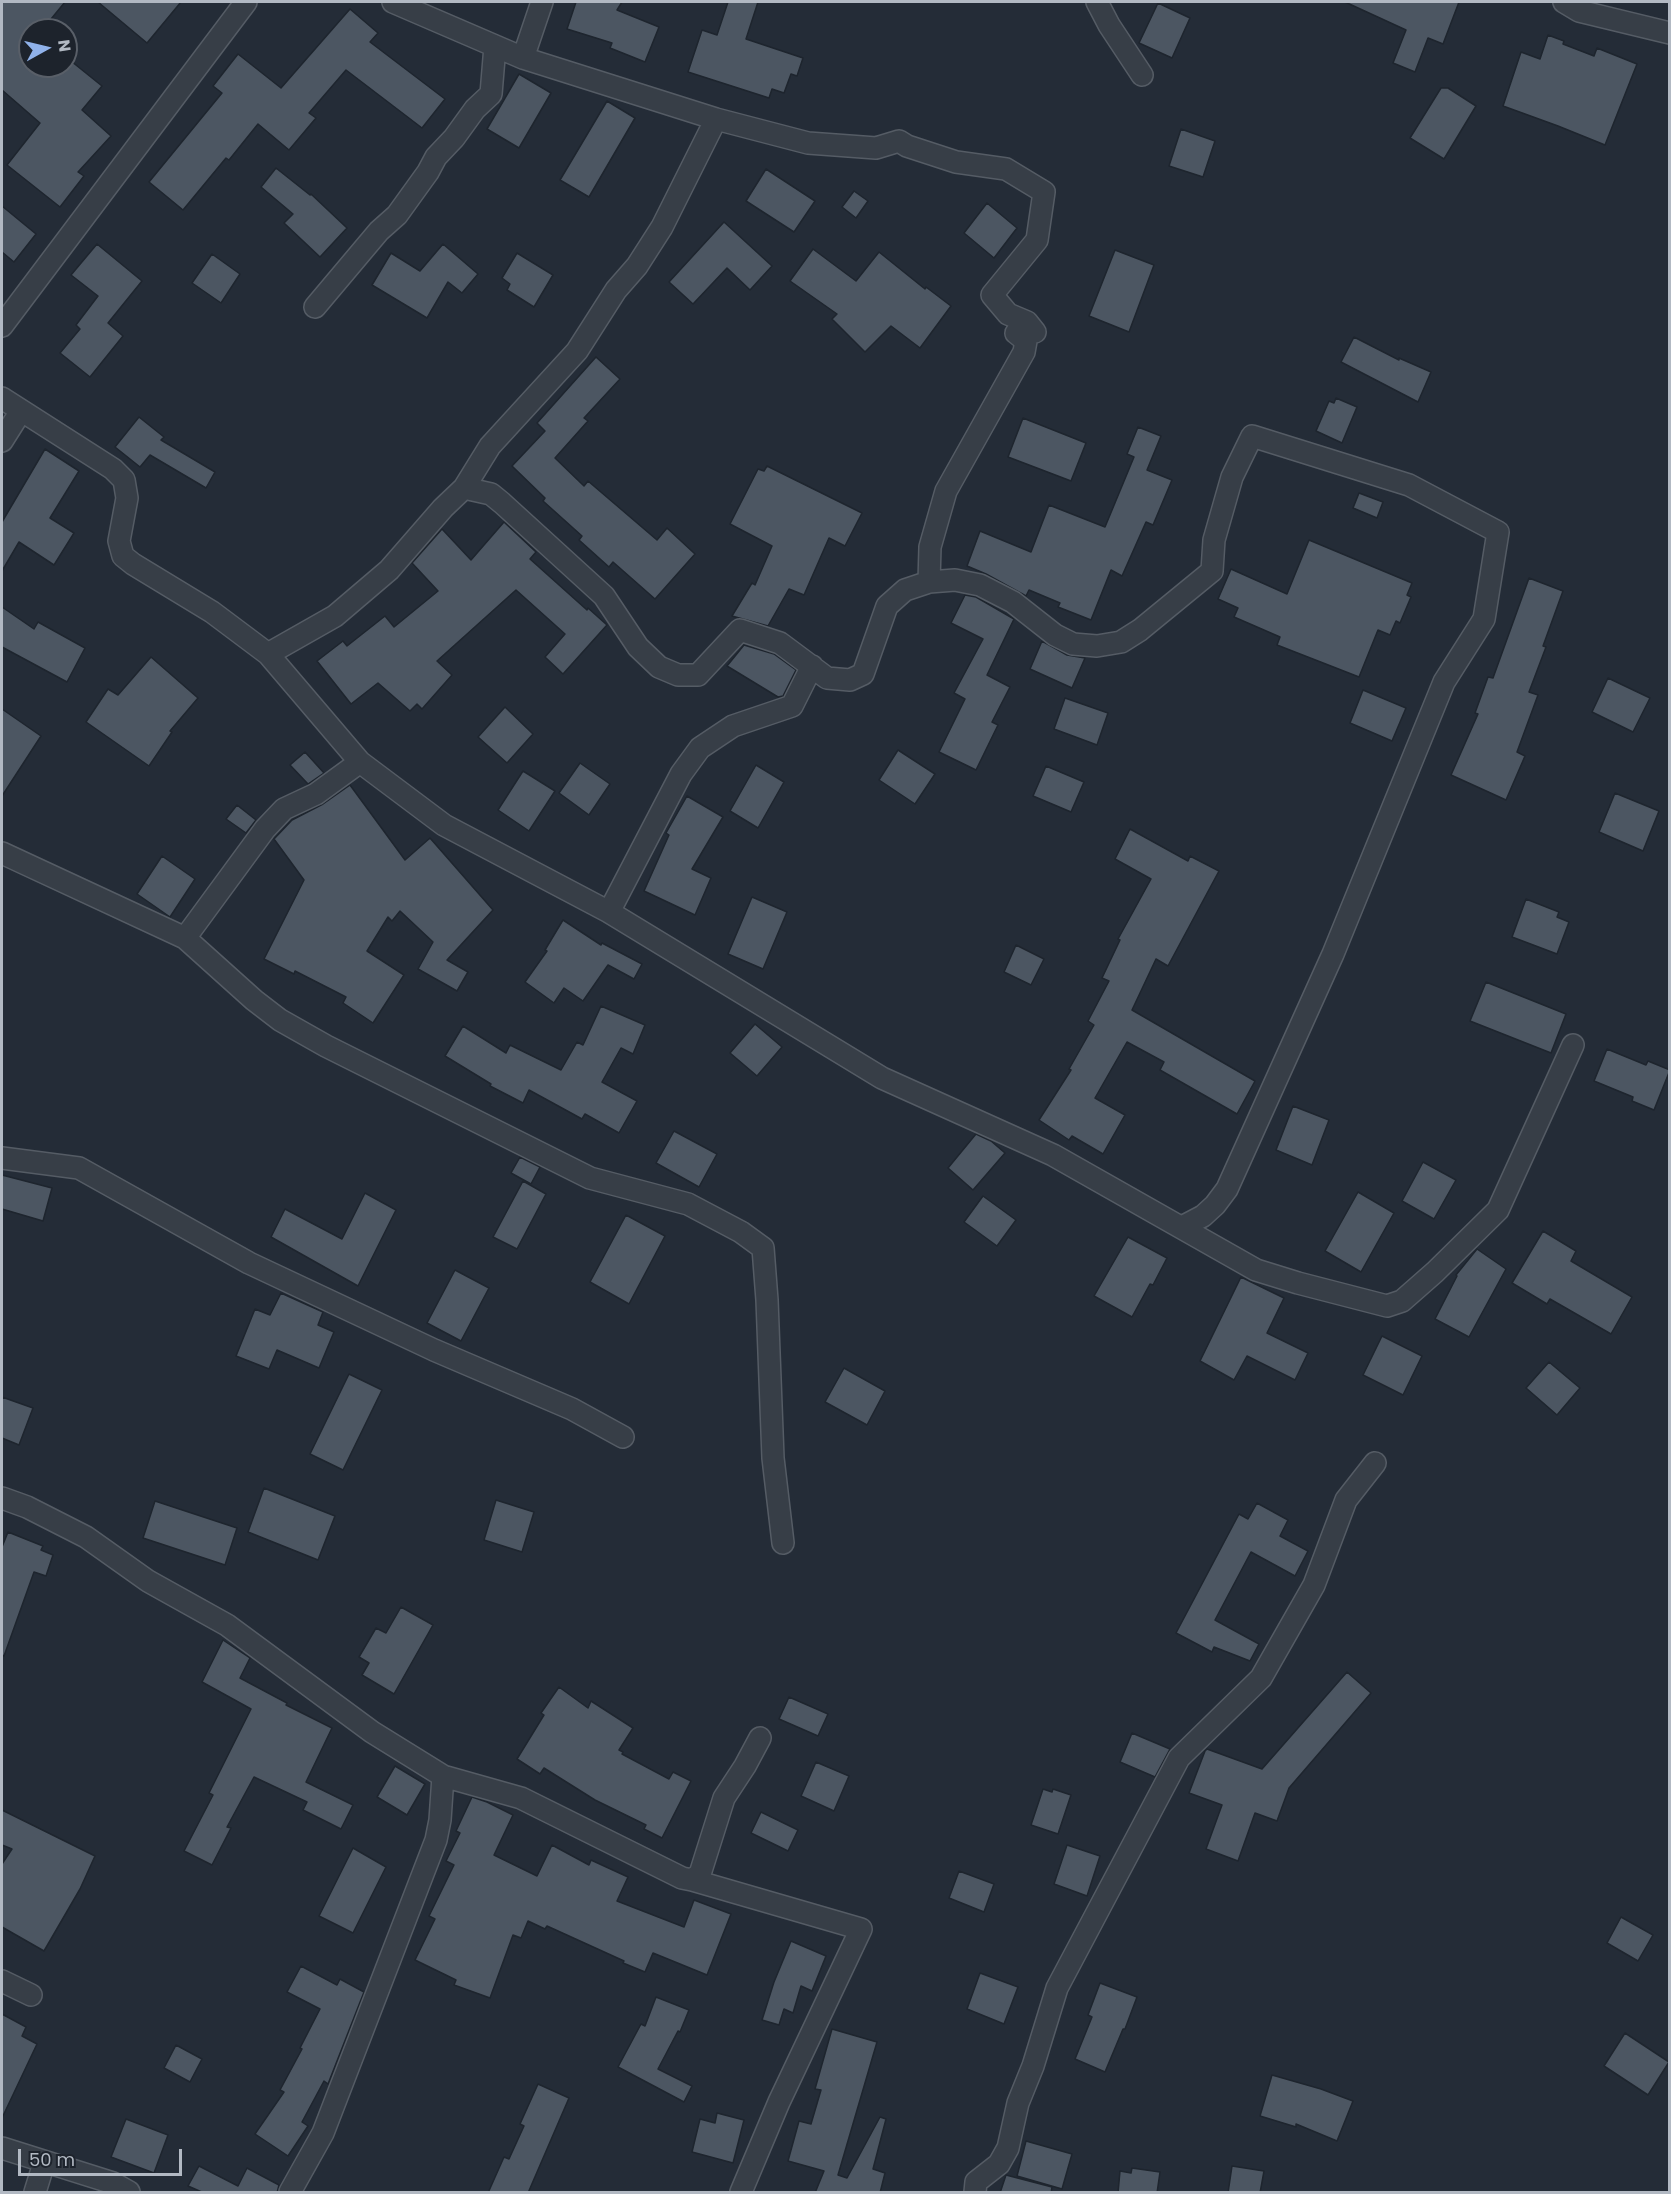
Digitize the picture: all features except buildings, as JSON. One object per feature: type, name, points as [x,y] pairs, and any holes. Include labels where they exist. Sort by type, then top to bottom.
[{"type":"street","points":[[2,326],[246,2]]},
{"type":"street","points":[[393,2],[523,58],[716,120],[808,142],[876,148],[899,141],[907,146],[956,162],[1006,169],[1044,192],[1037,240],[992,295],[1008,314],[1027,321],[1035,332],[1016,333],[1026,340],[1024,352],[946,491],[930,547],[929,582]]},
{"type":"street","points":[[523,58],[542,2]]},
{"type":"street","points":[[1097,2],[1109,25],[1142,75]]},
{"type":"street","points":[[1564,2],[1579,10],[1670,33]]},
{"type":"street","points":[[315,307],[379,231],[397,214],[428,172],[436,157],[454,138],[475,109],[491,94],[495,46]]},
{"type":"street","points":[[268,654],[335,616],[389,570],[443,508],[464,488],[490,446],[577,351],[616,290],[637,266],[662,227],[716,120]]},
{"type":"street","points":[[2,398],[113,469],[124,480],[127,498],[119,541],[123,556],[212,612],[268,654],[360,762],[444,825],[609,912],[882,1078],[1053,1155],[1256,1270],[1387,1306],[1402,1301],[1498,1210],[1573,1045]]},
{"type":"street","points":[[2,441],[21,411]]},
{"type":"street","points":[[464,488],[491,494],[502,503],[604,597],[638,647],[659,667],[678,675],[698,675],[740,630],[780,643],[827,678],[849,681],[863,674],[887,606],[905,590],[929,582],[955,580],[980,585],[1013,602],[1055,635],[1073,644],[1097,646],[1121,642],[1140,630],[1212,571],[1214,540],[1232,477],[1252,436],[1409,485],[1498,532],[1484,619],[1444,682],[1333,954],[1227,1189],[1203,1216],[1182,1227]]},
{"type":"street","points":[[609,912],[690,759],[700,748],[733,726],[792,706],[812,666]]},
{"type":"street","points":[[185,938],[265,830],[284,809],[316,794],[360,762]]},
{"type":"street","points":[[2,853],[185,938],[254,1000],[280,1020],[326,1046],[590,1178],[688,1204],[741,1232],[763,1248],[773,1458],[783,1543]]},
{"type":"street","points":[[2,1158],[79,1168],[249,1263],[434,1350],[572,1409],[623,1437]]},
{"type":"street","points":[[975,2193],[976,2182],[999,2164],[1008,2148],[1018,2103],[1033,2066],[1057,1988],[1179,1758],[1261,1678],[1314,1585],[1346,1500],[1375,1463]]},
{"type":"street","points":[[2,1498],[27,1507],[86,1537],[148,1581],[227,1625],[372,1732],[443,1776],[522,1798],[681,1878],[861,1929],[779,2103],[741,2193]]},
{"type":"street","points":[[692,1880],[700,1874],[724,1798],[760,1738]]},
{"type":"street","points":[[291,2193],[323,2133],[436,1840],[440,1820],[443,1776]]},
{"type":"street","points":[[2,1982],[31,1995]]},
{"type":"street","points":[[2,2148],[113,2183],[129,2193]]},
{"type":"street","points":[[35,2193],[44,2163]]}]
